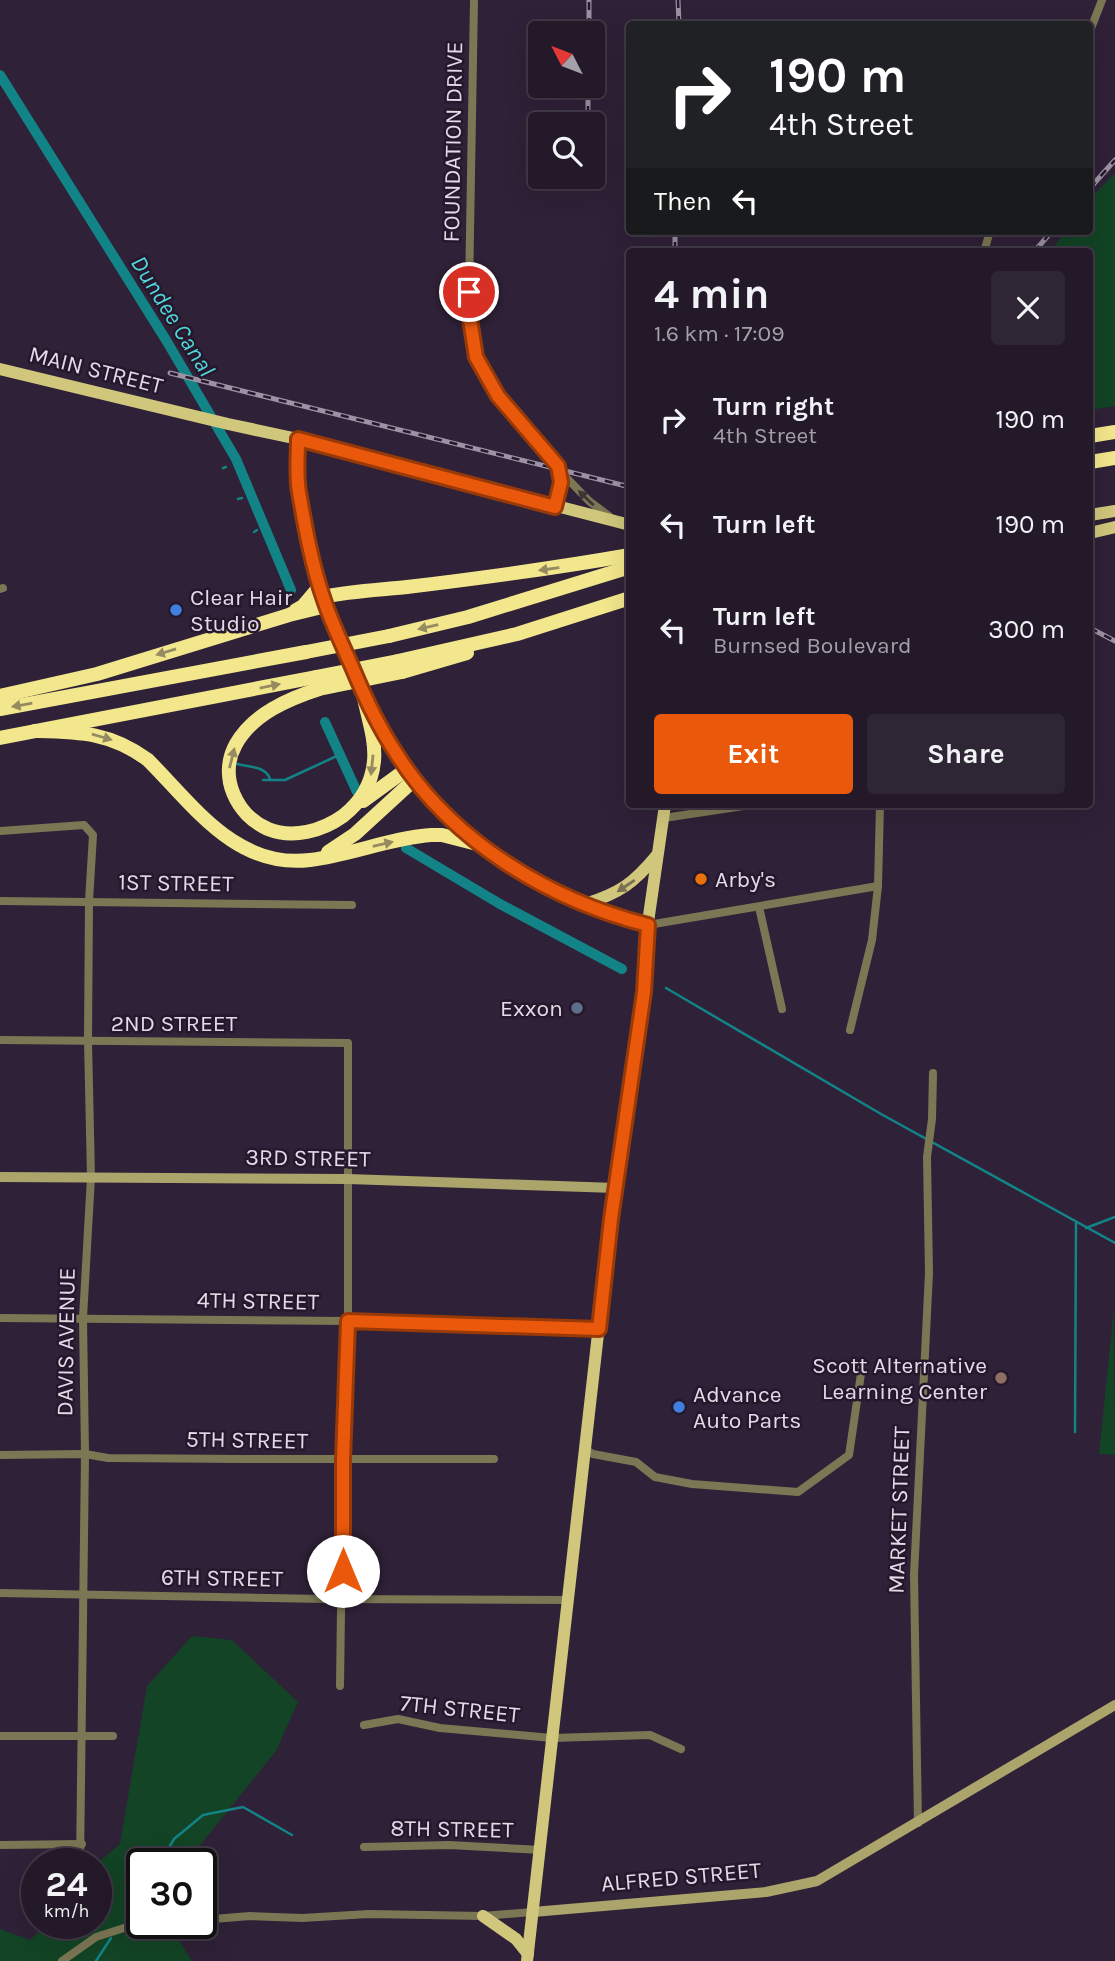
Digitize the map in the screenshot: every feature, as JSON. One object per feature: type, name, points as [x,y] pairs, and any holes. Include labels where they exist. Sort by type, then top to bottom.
[{"type":"highway","points":[[1093,436],[1115,432]]},
{"type":"highway","points":[[1093,462],[1115,458]]},
{"type":"highway","points":[[0,696],[97,674],[289,615],[323,596],[551,569],[623,556]]},
{"type":"highway","points":[[0,709],[388,636],[468,617],[626,568]]},
{"type":"highway","points":[[0,738],[400,667],[626,599]]},
{"type":"highway","points":[[317,683],[272,709],[237,742],[230,761],[229,774],[232,791],[247,814],[268,829],[307,832],[345,814],[411,774]]},
{"type":"highway","points":[[345,814],[359,802],[371,779],[374,760],[364,698]]},
{"type":"highway","points":[[35,731],[87,733],[119,742],[148,760],[207,822],[229,840],[257,854],[276,859],[311,860],[421,835],[442,835],[481,845]]},
{"type":"highway","points":[[311,860],[355,834],[411,774]]},
{"type":"main road","name":"MAIN STREET","points":[[0,369],[298,439],[626,524]]},
{"type":"main road","points":[[298,439],[298,490],[323,596],[364,698],[411,774],[449,817],[481,845],[527,876],[585,904],[648,925]]},
{"type":"main road","points":[[1093,514],[1115,511]]},
{"type":"main road","points":[[1093,532],[1115,527]]},
{"type":"main road","points":[[528,1958],[599,1329],[644,992],[648,925],[664,812]]},
{"type":"main road","points":[[585,904],[609,897],[631,884],[658,854]]},
{"type":"main road","name":"3RD STREET","points":[[0,1177],[348,1179],[616,1188]]},
{"type":"main road","name":"ALFRED STREET","points":[[533,1912],[766,1892],[817,1881],[1115,1705]]},
{"type":"main road","points":[[483,1916],[516,1939],[528,1958]]},
{"type":"street","name":"FOUNDATION DRIVE","points":[[474,0],[469,292],[476,357],[498,396],[555,461],[560,471],[589,502],[615,520]]},
{"type":"street","points":[[1093,23],[1102,0]]},
{"type":"street","points":[[555,507],[561,482],[560,471]]},
{"type":"street","points":[[664,812],[713,808]]},
{"type":"street","points":[[850,1030],[872,940],[878,886],[880,808]]},
{"type":"street","name":"DAVIS AVENUE","points":[[0,831],[83,825],[93,835],[89,901],[88,1041],[91,1177],[83,1318],[85,1454],[82,1848]]},
{"type":"street","points":[[648,925],[878,886]]},
{"type":"street","name":"1ST STREET","points":[[0,901],[352,905]]},
{"type":"street","points":[[759,907],[782,1009]]},
{"type":"street","name":"2ND STREET","points":[[0,1040],[348,1043],[348,1179]]},
{"type":"street","name":"MARKET STREET","points":[[918,1823],[914,1575],[929,1273],[927,1157],[932,1119],[933,1073]]},
{"type":"street","points":[[341,1686],[348,1179]]},
{"type":"street","name":"4TH STREET","points":[[0,1318],[348,1321],[599,1329]]},
{"type":"street","points":[[586,1450],[593,1454],[635,1462],[654,1477],[692,1484],[799,1492],[849,1455],[862,1367]]},
{"type":"street","name":"5TH STREET","points":[[0,1455],[85,1454],[108,1458],[343,1460],[494,1459]]},
{"type":"street","name":"6TH STREET","points":[[0,1593],[569,1600]]},
{"type":"street","name":"7TH STREET","points":[[363,1725],[398,1719],[440,1728],[552,1738],[650,1735],[681,1749]]},
{"type":"street","points":[[0,1736],[113,1736]]},
{"type":"street","points":[[0,1845],[82,1844]]},
{"type":"street","name":"8TH STREET","points":[[364,1847],[449,1845],[541,1850]]},
{"type":"street","name":"ALFRED STREET","points":[[217,1919],[369,1914],[483,1916],[533,1912]]},
{"type":"street","points":[[62,1961],[96,1937],[126,1928]]},
{"type":"green space","points":[[1115,173],[1115,406],[1093,410],[1093,248],[1053,248],[1063,235],[1093,235],[1093,196]]},
{"type":"green space","points":[[1114,1307],[1115,1455],[1099,1454]]},
{"type":"green space","points":[[192,1636],[232,1640],[298,1702],[276,1751],[198,1848],[126,1848],[126,1939],[178,1939],[192,1961],[0,1961],[0,1929],[21,1939],[30,1940],[112,1939],[112,1851],[120,1844],[147,1686]]},
{"type":"waterway","name":"Dundee Canal","points":[[0,75],[166,340],[236,459],[291,590]]},
{"type":"waterway","points":[[238,499],[242,498]]},
{"type":"waterway","name":"Dundee Canal","points":[[325,722],[357,792]]},
{"type":"waterway","points":[[263,780],[285,780],[339,755]]},
{"type":"waterway","points":[[237,764],[261,769],[270,779]]},
{"type":"waterway","name":"Dundee Canal","points":[[406,848],[500,904],[622,969]]},
{"type":"waterway","points":[[666,988],[881,1114],[1115,1243]]},
{"type":"waterway","points":[[1086,1228],[1115,1217]]},
{"type":"waterway","points":[[1075,1432],[1076,1223]]},
{"type":"waterway","points":[[169,1848],[174,1839],[203,1815],[243,1807],[292,1835]]},
{"type":"waterway","points":[[96,1961],[110,1939]]},
{"type":"railway","points":[[589,0],[589,21]]},
{"type":"railway","points":[[678,0],[679,21]]},
{"type":"railway","points":[[588,98],[588,112]]},
{"type":"railway","points":[[1093,185],[1115,160]]},
{"type":"railway","points":[[675,235],[675,248]]},
{"type":"railway","points":[[1037,248],[1049,235]]},
{"type":"railway","points":[[170,373],[626,486]]},
{"type":"railway","points":[[1093,630],[1115,641]]},
{"type":"place","name":"Clear Hair Studio","points":[[176,610]]},
{"type":"place","name":"Arby's","points":[[701,879]]},
{"type":"place","name":"Exxon","points":[[577,1008]]},
{"type":"place","name":"Scott Alternative Learning Center","points":[[1001,1378]]},
{"type":"place","name":"Advance Auto Parts","points":[[679,1407]]},
{"type":"route","points":[[343,1571],[343,1460],[348,1321],[599,1329],[611,1219],[615,1207],[644,992],[648,925],[585,904],[527,876],[502,860],[449,817],[407,769],[364,698],[320,586],[298,490],[298,439],[555,507],[561,482],[558,466],[513,416],[476,357],[469,292]]}]
